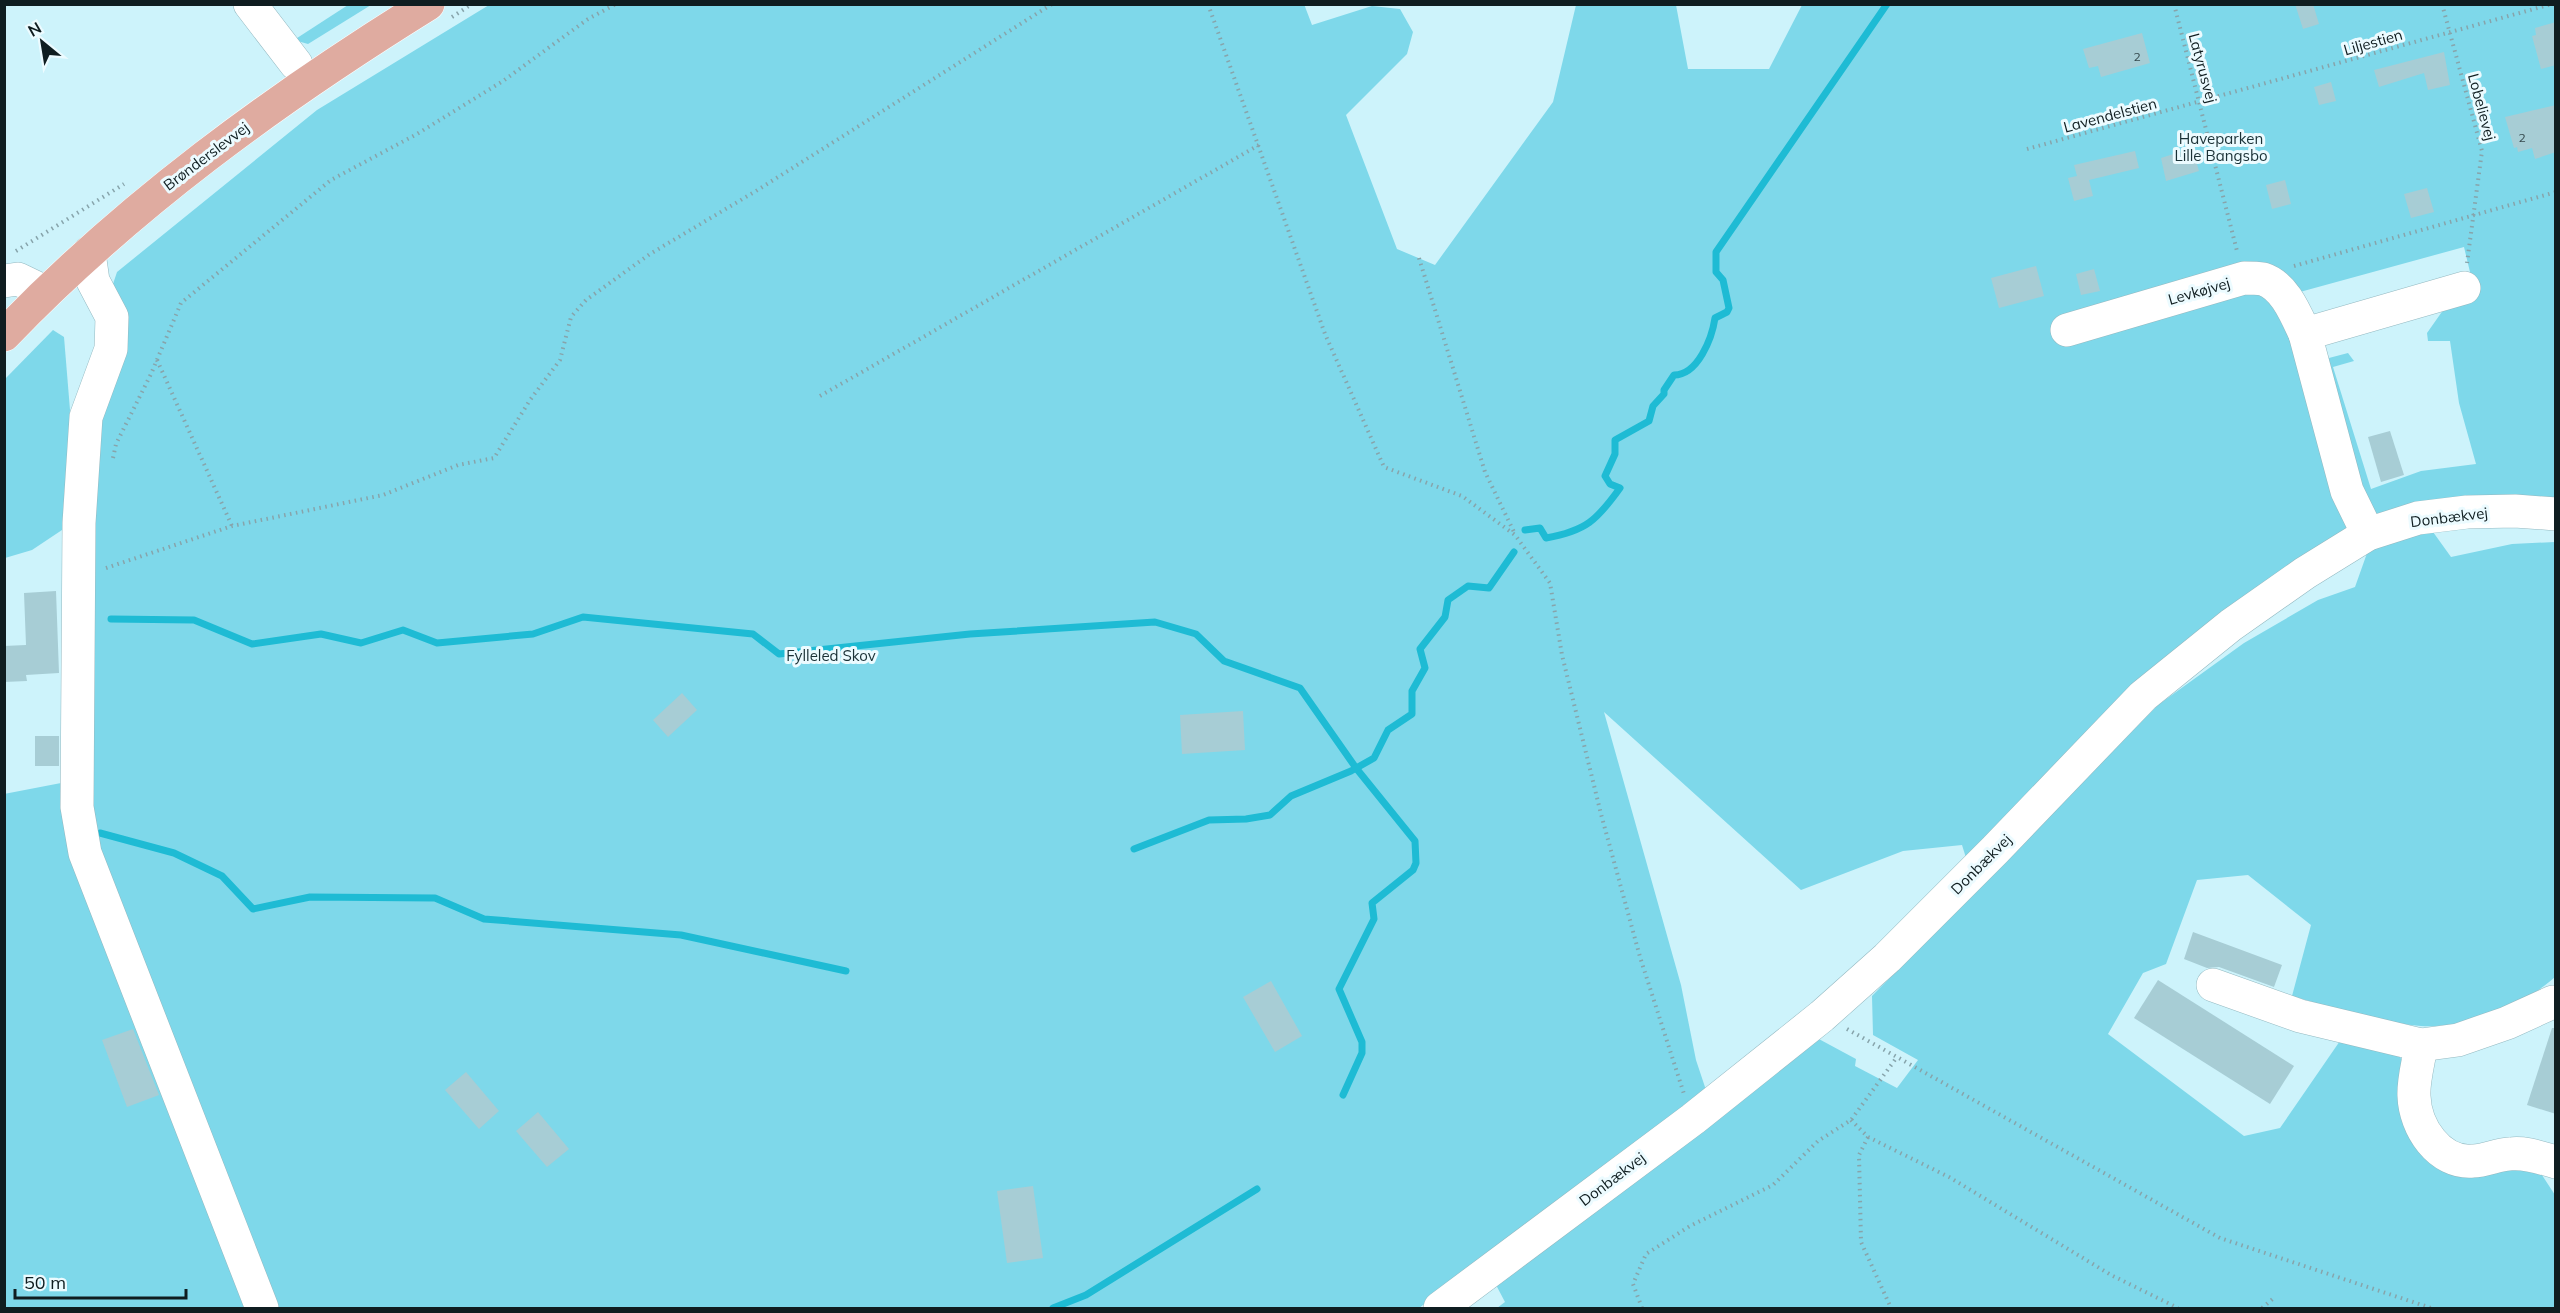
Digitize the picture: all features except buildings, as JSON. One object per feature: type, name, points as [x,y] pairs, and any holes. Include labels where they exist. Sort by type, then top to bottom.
[{"type":"main road","name":"Brønderslevvej","points":[[4,335],[45,292],[166,185],[249,123],[355,50],[428,4]]},
{"type":"street","points":[[250,4],[296,64]]},
{"type":"street","points":[[89,253],[93,281],[112,317],[111,349],[86,417],[79,523],[77,807],[85,853],[262,1308]]},
{"type":"street","points":[[2253,278],[2275,286],[2292,306],[2305,334],[2347,492],[2368,534]]},
{"type":"street","name":"Levkøjvej","points":[[2067,330],[2253,278]]},
{"type":"street","points":[[4,281],[18,279],[45,292]]},
{"type":"street","points":[[2305,334],[2464,288]]},
{"type":"street","name":"Donbækvej","points":[[1440,1308],[1693,1119],[1822,1016],[1887,958],[2143,696],[2231,625],[2305,573],[2368,534],[2418,518],[2467,512],[2516,511],[2556,514]]},
{"type":"street","points":[[2213,985],[2300,1016],[2421,1045],[2458,1040],[2507,1023],[2555,1002]]},
{"type":"street","points":[[2421,1045],[2414,1096],[2419,1121],[2431,1141],[2450,1157],[2472,1162],[2510,1154],[2531,1155],[2556,1162]]},
{"type":"path","points":[[111,466],[116,444],[157,360],[181,303],[331,180],[417,134],[503,81],[588,19],[616,4]]},
{"type":"path","points":[[79,581],[111,566],[232,526],[382,495],[458,465],[494,458],[530,400],[560,360],[571,316],[586,300],[650,254],[766,185],[1052,4]]},
{"type":"path","points":[[1208,4],[1325,334],[1384,467],[1462,496],[1515,535]]},
{"type":"path","name":"Latyrusvej","points":[[2174,4],[2200,103],[2253,278]]},
{"type":"path","name":"Lobelievej","points":[[2442,4],[2482,152],[2464,288]]},
{"type":"path","name":"Liljestien","points":[[2200,103],[2552,4]]},
{"type":"path","name":"Lavendelstien","points":[[2027,149],[2200,103]]},
{"type":"path","points":[[820,396],[1259,146]]},
{"type":"path","points":[[2253,278],[2556,192]]},
{"type":"path","points":[[1419,258],[1485,472],[1515,535],[1550,583],[1562,655],[1601,814],[1643,968],[1670,1056],[1693,1119]]},
{"type":"path","points":[[157,360],[232,526]]},
{"type":"path","points":[[1822,1016],[2220,1238],[2431,1308]]},
{"type":"path","points":[[1642,1308],[1633,1284],[1646,1254],[1690,1226],[1773,1185],[1818,1141],[1851,1120],[1897,1057]]},
{"type":"path","points":[[1851,1120],[1868,1137],[1949,1178],[2111,1275],[2178,1308]]},
{"type":"path","points":[[1868,1137],[1859,1155],[1861,1242],[1891,1308]]},
{"type":"path","points":[[2262,1308],[2275,1297]]},
{"type":"green space","name":"Fylleled Skov","points":[[1304,4],[1312,25],[1372,6],[1400,9],[1413,32],[1407,54],[1346,115],[1397,249],[1435,265],[1553,102],[1576,5],[1676,5],[1688,69],[1769,69],[1802,5],[2555,5],[2555,500],[2358,528],[1967,861],[1962,845],[1903,851],[1801,890],[1604,712],[1681,985],[1696,1060],[1707,1093],[1419,1308],[5,1308],[4,794],[87,778],[99,414],[111,290],[117,272],[317,110],[489,5]],"holes":[[[2464,247],[2470,272],[2427,333],[2428,341],[2450,341],[2459,403],[2476,464],[2421,471],[2371,489],[2333,367],[2354,361],[2348,353],[2306,364],[2289,295]]]},
{"type":"green space","points":[[348,5],[371,5],[308,44],[294,40]]},
{"type":"green space","points":[[53,330],[64,337],[70,410],[62,530],[32,550],[5,558],[5,379]]},
{"type":"green space","points":[[2423,518],[2451,557],[2512,544],[2555,542],[2555,977],[2542,988],[2510,1006],[2492,1014],[2456,1024],[2421,1026],[2388,1022],[2356,1014],[2292,996],[2311,925],[2248,875],[2197,880],[2166,964],[2143,973],[2108,1034],[2244,1136],[2280,1128],[2342,1038],[2395,1050],[2404,1063],[2406,1126],[2538,1169],[2555,1195],[2555,1308],[1497,1308],[1505,1302],[1495,1283],[1817,1038],[1856,1059],[1855,1066],[1897,1088],[1918,1060],[1873,1035],[1872,996],[2158,705],[2244,643],[2318,600],[2355,587],[2371,542]]},
{"type":"waterway","points":[[1525,530],[1540,528],[1546,538],[1581,528],[1597,516],[1620,488],[1610,484],[1605,476],[1615,454],[1615,440],[1649,421],[1653,406],[1664,394],[1664,390],[1674,375],[1683,373],[1697,362],[1707,345],[1715,318],[1727,312],[1729,308],[1723,280],[1716,272],[1716,252],[1887,4]]},
{"type":"waterway","points":[[1134,849],[1209,820],[1246,819],[1270,815],[1291,796],[1351,771],[1374,758],[1388,730],[1412,714],[1412,691],[1425,668],[1420,649],[1445,617],[1448,600],[1468,586],[1489,588],[1514,552]]},
{"type":"waterway","points":[[111,619],[194,620],[252,644],[321,634],[361,643],[403,630],[437,643],[533,634],[583,617],[753,634],[779,654],[970,634],[1155,622],[1196,634],[1224,661],[1300,688],[1356,768],[1415,841],[1416,863],[1413,870],[1372,903],[1374,919],[1339,989],[1362,1042],[1362,1053],[1343,1095]]},
{"type":"waterway","points":[[100,833],[174,853],[222,876],[253,909],[310,897],[435,898],[484,919],[681,935],[846,971]]},
{"type":"waterway","points":[[1053,1308],[1086,1295],[1257,1189]]},
{"type":"park label","name":"Haveparken Lille Bangsbo","points":[[2221,146]]}]
